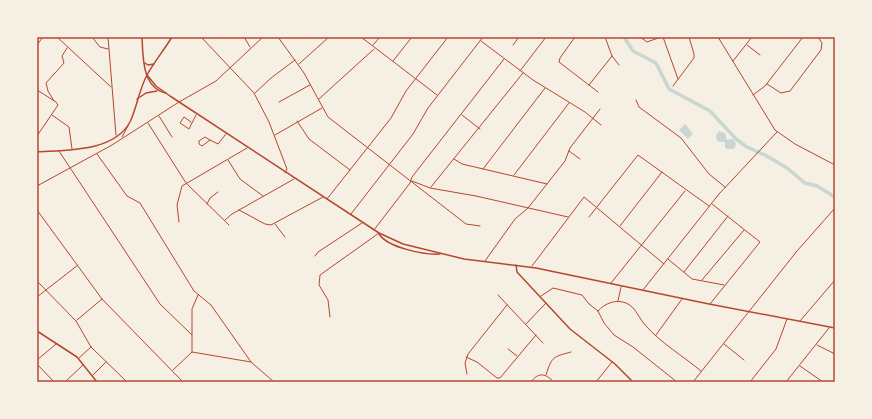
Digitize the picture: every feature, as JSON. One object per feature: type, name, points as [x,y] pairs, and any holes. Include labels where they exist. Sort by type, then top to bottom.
[{"type":"main road","points":[[142,37],[147,75],[151,86],[158,91],[166,93]]},
{"type":"main road","points":[[37,152],[95,146],[116,136],[130,122],[147,75],[172,37]]},
{"type":"main road","points":[[145,63],[148,65],[154,64]]},
{"type":"main road","points":[[147,75],[166,93],[196,114],[374,230],[397,242],[442,254]]},
{"type":"main road","points":[[137,100],[146,93],[158,91]]},
{"type":"main road","points":[[379,233],[390,242],[409,250],[442,254],[484,262],[532,267],[682,299],[835,328]]},
{"type":"main road","points":[[516,265],[517,272],[573,331],[612,362],[633,382]]},
{"type":"main road","points":[[37,331],[78,358],[97,382]]},
{"type":"street","points":[[37,45],[43,37]]},
{"type":"street","points":[[57,37],[111,87]]},
{"type":"street","points":[[92,37],[100,47],[109,49]]},
{"type":"street","points":[[108,37],[116,136]]},
{"type":"street","points":[[244,37],[251,48]]},
{"type":"street","points":[[37,186],[97,154],[179,102],[215,82],[263,37]]},
{"type":"street","points":[[278,37],[298,64],[329,118],[468,225],[480,226]]},
{"type":"street","points":[[298,64],[329,37]]},
{"type":"street","points":[[361,37],[438,96]]},
{"type":"street","points":[[373,46],[380,37]]},
{"type":"street","points":[[392,61],[412,37]]},
{"type":"street","points":[[327,200],[393,115],[404,94],[448,37]]},
{"type":"street","points":[[350,215],[415,132],[426,111],[483,37]]},
{"type":"street","points":[[513,45],[519,37]]},
{"type":"street","points":[[520,71],[546,37]]},
{"type":"street","points":[[575,37],[559,61],[598,92]]},
{"type":"street","points":[[605,37],[612,56],[619,65]]},
{"type":"street","points":[[640,37],[647,42],[662,37],[678,79]]},
{"type":"street","points":[[672,86],[694,57],[689,37]]},
{"type":"street","points":[[718,37],[753,96],[777,132],[835,165]]},
{"type":"street","points":[[732,61],[752,37]]},
{"type":"street","points":[[753,96],[767,84],[803,37]]},
{"type":"street","points":[[767,84],[781,93],[787,93],[791,90],[821,50],[822,43],[818,37]]},
{"type":"street","points":[[202,38],[254,93],[269,122],[287,169],[285,173]]},
{"type":"street","points":[[480,41],[520,71],[602,125]]},
{"type":"street","points":[[746,45],[760,54]]},
{"type":"street","points":[[37,136],[58,104],[54,101],[48,91],[46,83],[64,63],[62,56],[68,47]]},
{"type":"street","points":[[318,99],[375,48]]},
{"type":"street","points":[[589,85],[612,56]]},
{"type":"street","points":[[374,230],[504,59]]},
{"type":"street","points":[[254,93],[295,60]]},
{"type":"street","points":[[430,188],[453,158],[480,129],[523,73]]},
{"type":"street","points":[[279,102],[311,85]]},
{"type":"street","points":[[483,169],[545,88]]},
{"type":"street","points":[[37,90],[54,101]]},
{"type":"street","points":[[636,100],[639,107],[681,138],[708,174],[726,188]]},
{"type":"street","points":[[513,176],[570,103]]},
{"type":"street","points":[[274,135],[291,127],[297,121],[322,108]]},
{"type":"street","points":[[484,262],[515,219],[528,208],[565,161],[569,151],[600,109]]},
{"type":"street","points":[[52,114],[69,127],[72,149]]},
{"type":"street","points":[[191,122],[184,117],[180,123],[189,129],[196,114]]},
{"type":"street","points":[[461,114],[480,129]]},
{"type":"street","points":[[159,116],[172,137]]},
{"type":"street","points":[[297,121],[309,139],[350,170]]},
{"type":"street","points":[[121,139],[130,122]]},
{"type":"street","points":[[148,122],[186,183],[229,225]]},
{"type":"street","points":[[643,290],[712,203],[777,132]]},
{"type":"street","points":[[210,140],[202,146],[199,144],[199,141],[205,137],[219,144],[226,134]]},
{"type":"street","points":[[179,222],[177,202],[182,186],[247,148]]},
{"type":"street","points":[[58,150],[160,304],[192,335]]},
{"type":"street","points":[[569,151],[580,160]]},
{"type":"street","points":[[97,154],[127,196],[140,203],[186,279],[198,294],[211,305],[251,362],[274,382]]},
{"type":"street","points":[[589,217],[638,155],[709,207]]},
{"type":"street","points":[[453,158],[462,164],[547,184]]},
{"type":"street","points":[[228,159],[240,179],[264,196]]},
{"type":"street","points":[[619,226],[662,172]]},
{"type":"street","points":[[224,220],[294,179]]},
{"type":"street","points":[[411,181],[430,188],[569,217]]},
{"type":"street","points":[[611,284],[686,190]]},
{"type":"street","points":[[207,204],[210,198],[218,192]]},
{"type":"street","points":[[239,210],[266,225],[275,224],[323,197]]},
{"type":"street","points":[[532,267],[584,197],[664,264]]},
{"type":"street","points":[[710,304],[760,242],[712,203]]},
{"type":"street","points":[[693,382],[797,251],[835,208]]},
{"type":"street","points":[[37,210],[102,299],[184,382]]},
{"type":"street","points":[[684,272],[728,216]]},
{"type":"street","points":[[315,256],[318,252],[362,222]]},
{"type":"street","points":[[275,224],[285,237]]},
{"type":"street","points":[[702,280],[744,229]]},
{"type":"street","points":[[330,317],[328,300],[319,285],[320,275],[379,233]]},
{"type":"street","points":[[668,259],[692,279],[725,286]]},
{"type":"street","points":[[37,297],[78,265]]},
{"type":"street","points":[[800,321],[835,280]]},
{"type":"street","points":[[37,281],[76,321],[91,347],[127,382]]},
{"type":"street","points":[[618,301],[621,286]]},
{"type":"street","points":[[541,297],[552,288],[580,294],[598,311],[604,323],[614,335],[633,347],[677,382]]},
{"type":"street","points":[[172,371],[192,352],[192,309],[198,294]]},
{"type":"street","points":[[498,295],[543,343]]},
{"type":"street","points":[[76,321],[102,299]]},
{"type":"street","points":[[656,334],[682,299]]},
{"type":"street","points":[[598,311],[608,303],[618,301],[631,306],[645,326],[702,371]]},
{"type":"street","points":[[526,324],[546,302]]},
{"type":"street","points":[[466,374],[466,357],[507,305]]},
{"type":"street","points":[[750,382],[776,349],[787,319]]},
{"type":"street","points":[[786,382],[830,327]]},
{"type":"street","points":[[466,357],[477,362],[498,378],[502,376],[536,335]]},
{"type":"street","points":[[37,360],[56,343]]},
{"type":"street","points":[[723,343],[744,360]]},
{"type":"street","points":[[816,345],[835,354]]},
{"type":"street","points":[[78,358],[91,347]]},
{"type":"street","points":[[508,349],[518,357]]},
{"type":"street","points":[[192,352],[251,362]]},
{"type":"street","points":[[546,375],[550,363],[554,357],[571,352]]},
{"type":"street","points":[[92,376],[106,362]]},
{"type":"street","points":[[596,382],[612,362]]},
{"type":"street","points":[[37,364],[54,382]]},
{"type":"street","points":[[65,382],[83,364]]},
{"type":"street","points":[[799,365],[823,382]]},
{"type":"street","points":[[531,382],[537,376],[546,375],[554,382]]},
{"type":"shaded area","points":[[685,124],[693,134],[688,139],[679,130]]},
{"type":"shaded area","points":[[719,131],[725,133],[727,140],[734,140],[736,144],[734,149],[727,149],[725,147],[725,142],[717,141],[716,135]]},
{"type":"waterway","points":[[624,37],[633,51],[656,63],[669,89],[710,111],[736,139],[747,147],[765,155],[787,168],[805,183],[817,186],[835,197]]}]
